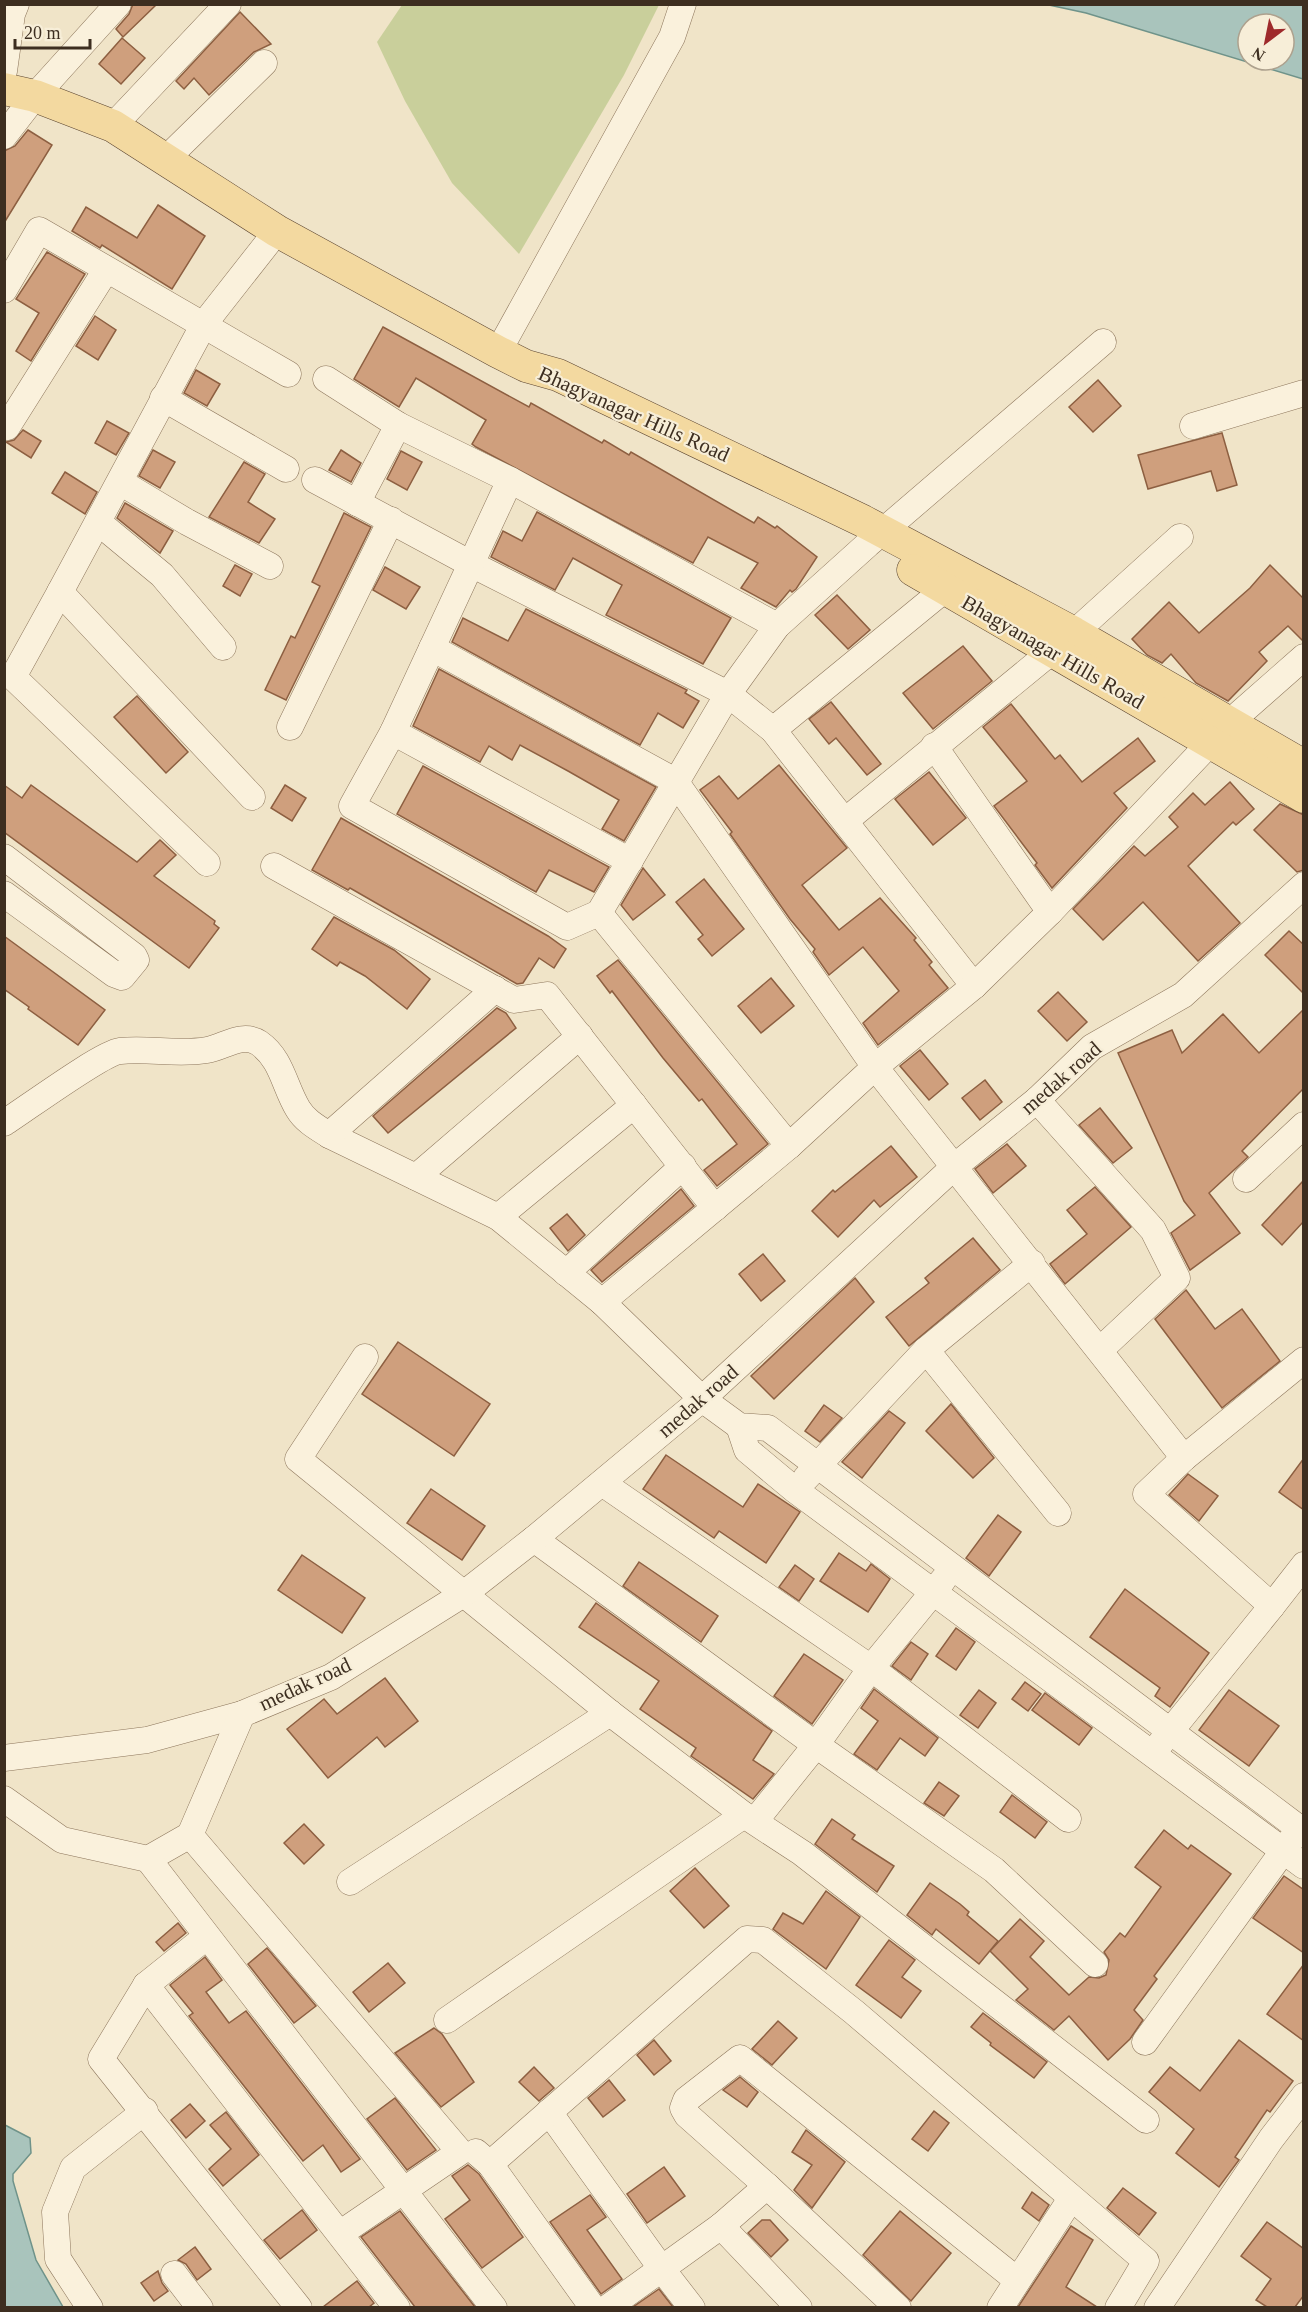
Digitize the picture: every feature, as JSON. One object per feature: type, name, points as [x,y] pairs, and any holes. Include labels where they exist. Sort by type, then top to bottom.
[{"type":"main road","name":"Bhagyanagar Hills Road","points":[[4,89],[35,96],[113,126],[278,231],[498,352],[526,366],[558,375],[875,537],[1219,733],[1304,797]]},
{"type":"main road","name":"Bhagyanagar Hills Road","points":[[875,537],[945,589],[1062,642]]},
{"type":"main road","name":"Bhagyanagar Hills Road","points":[[1219,733],[1304,766]]},
{"type":"street","points":[[4,71],[12,14],[16,4]]},
{"type":"street","points":[[4,136],[35,96],[118,4]]},
{"type":"street","points":[[113,126],[228,4]]},
{"type":"street","points":[[498,352],[672,37],[683,4]]},
{"type":"street","points":[[166,159],[264,63]]},
{"type":"street","points":[[4,290],[39,230],[288,374]]},
{"type":"street","points":[[207,863],[13,677],[204,324],[278,231]]},
{"type":"street","points":[[7,428],[106,270]]},
{"type":"street","points":[[510,480],[393,732],[352,806],[567,927],[599,913],[728,694],[777,626],[875,537],[1103,342]]},
{"type":"street","points":[[326,378],[398,424],[510,480],[777,626]]},
{"type":"street","points":[[1193,426],[1304,393]]},
{"type":"street","points":[[163,398],[286,469]]},
{"type":"street","points":[[357,502],[398,424]]},
{"type":"street","points":[[315,480],[471,564],[728,694],[773,730],[974,987]]},
{"type":"street","points":[[120,482],[187,522],[270,566]]},
{"type":"street","points":[[290,727],[391,520]]},
{"type":"street","points":[[98,522],[162,575],[223,647]]},
{"type":"street","points":[[845,821],[1062,642],[1180,537]]},
{"type":"street","points":[[773,730],[945,589]]},
{"type":"street","points":[[60,592],[252,796]]},
{"type":"street","points":[[432,648],[675,781],[875,1067],[1184,1458]]},
{"type":"street","points":[[603,1302],[789,1146],[875,1067],[974,987],[1050,912],[1219,733],[1304,657]]},
{"type":"street","points":[[393,732],[630,861]]},
{"type":"street","points":[[934,746],[1050,912]]},
{"type":"street","points":[[4,857],[134,956],[136,960],[134,966],[122,977],[114,975],[4,894]]},
{"type":"street","points":[[274,866],[514,1000],[547,995],[715,1208]]},
{"type":"street","name":"medak road","points":[[4,1758],[147,1740],[242,1714],[331,1677],[465,1593],[534,1539],[702,1399],[954,1167],[1037,1100],[1092,1047],[1183,995],[1304,885]]},
{"type":"street","points":[[599,913],[789,1146]]},
{"type":"street","points":[[329,1135],[495,989]]},
{"type":"street","points":[[416,1177],[580,1036]]},
{"type":"street","points":[[4,1123],[92,1064],[118,1051],[209,1050],[246,1038],[258,1043],[274,1057],[298,1110],[309,1122],[329,1135],[498,1217],[603,1302],[702,1399],[739,1426],[768,1428],[951,1568],[1302,1829],[1282,1849],[1145,2042]]},
{"type":"street","points":[[1037,1100],[1153,1230],[1177,1278],[1100,1350]]},
{"type":"street","points":[[498,1217],[634,1105]]},
{"type":"street","points":[[1246,1179],[1304,1125]]},
{"type":"street","points":[[566,1273],[683,1166]]},
{"type":"street","points":[[795,1490],[926,1350],[1032,1263]]},
{"type":"street","points":[[926,1350],[1058,1513]]},
{"type":"street","points":[[365,1357],[298,1459],[610,1713],[749,1818],[802,1852],[1146,2120]]},
{"type":"street","points":[[1272,1606],[1146,1494],[1184,1458],[1304,1360]]},
{"type":"street","points":[[739,1426],[747,1450],[795,1490],[1304,1866]]},
{"type":"street","points":[[602,1483],[871,1668],[1068,1819]]},
{"type":"street","points":[[534,1539],[816,1745],[994,1870],[1095,1964]]},
{"type":"street","points":[[1152,1753],[1304,1566]]},
{"type":"street","points":[[447,2020],[749,1818],[816,1745],[871,1668],[951,1568]]},
{"type":"street","points":[[350,1882],[610,1713]]},
{"type":"street","points":[[148,1859],[190,1834],[242,1714]]},
{"type":"street","points":[[4,1799],[62,1840],[148,1859],[494,2307]]},
{"type":"street","points":[[190,1834],[460,2152]]},
{"type":"street","points":[[206,1937],[146,1984],[101,2059],[145,2111],[299,2307]]},
{"type":"street","points":[[490,2164],[747,1939],[755,1938],[763,1940],[854,2012],[1070,2200],[1146,2261],[1118,2307]]},
{"type":"street","points":[[146,1984],[397,2307]]},
{"type":"street","points":[[898,2307],[687,2115],[683,2108],[686,2100],[740,2058],[1017,2280]]},
{"type":"street","points":[[1157,2307],[1271,2139],[1304,2096]]},
{"type":"street","points":[[90,2307],[58,2259],[55,2212],[73,2168],[145,2111]]},
{"type":"street","points":[[549,2112],[661,2268],[692,2307]]},
{"type":"street","points":[[341,2233],[468,2145],[490,2164],[593,2307]]},
{"type":"street","points":[[607,2307],[721,2226],[767,2186]]},
{"type":"street","points":[[1000,2307],[1070,2200]]},
{"type":"street","points":[[721,2226],[799,2307]]},
{"type":"street","points":[[174,2274],[200,2307]]},
{"type":"green space","points":[[402,5],[659,5],[624,75],[519,254],[452,183],[405,101],[377,42]]},
{"type":"water","points":[[1049,5],[1303,5],[1303,79],[1280,72],[1296,72],[1296,12],[1236,12],[1236,59],[1086,13]]},
{"type":"water","points":[[5,2125],[30,2138],[31,2153],[13,2174],[13,2181],[36,2260],[63,2307],[5,2307]]},
{"type":"building","points":[[133,4],[157,4],[123,37],[116,29],[129,14]]},
{"type":"building","points":[[240,12],[271,44],[254,52],[209,95],[194,78],[184,89],[176,81]]},
{"type":"building","points":[[122,38],[145,58],[121,84],[99,64]]},
{"type":"building","points":[[28,130],[52,145],[4,223],[4,151],[15,146]]},
{"type":"building","points":[[158,205],[205,236],[172,289],[102,245],[100,248],[72,231],[86,207],[137,238]]},
{"type":"building","points":[[47,252],[85,274],[31,361],[16,351],[39,313],[16,299]]},
{"type":"building","points":[[95,316],[116,330],[98,360],[76,346]]},
{"type":"building","points":[[383,327],[529,407],[531,403],[602,443],[604,440],[629,455],[631,452],[754,523],[758,517],[775,528],[777,526],[817,557],[796,589],[792,592],[790,590],[776,607],[741,588],[758,563],[708,537],[693,563],[476,447],[472,444],[486,420],[416,378],[399,407],[354,379]]},
{"type":"building","points":[[196,370],[220,384],[207,406],[184,393]]},
{"type":"building","points":[[1098,380],[1121,406],[1093,432],[1069,407]]},
{"type":"building","points":[[107,421],[129,433],[116,455],[95,443]]},
{"type":"building","points":[[23,430],[41,441],[31,458],[6,442],[14,440]]},
{"type":"building","points":[[1222,433],[1237,485],[1217,491],[1211,471],[1148,489],[1138,455]]},
{"type":"building","points":[[153,450],[175,462],[160,488],[139,476]]},
{"type":"building","points":[[341,450],[361,463],[351,482],[329,470]]},
{"type":"building","points":[[401,451],[422,462],[407,490],[387,479]]},
{"type":"building","points":[[244,462],[265,474],[248,502],[275,519],[259,543],[209,517]]},
{"type":"building","points":[[65,472],[97,492],[85,514],[52,493]]},
{"type":"building","points":[[125,503],[173,531],[160,553],[117,518]]},
{"type":"building","points":[[537,512],[731,618],[703,664],[606,615],[622,585],[573,558],[555,590],[491,557],[503,531],[522,541]]},
{"type":"building","points":[[344,513],[371,527],[286,700],[265,690],[291,636],[295,638],[320,586],[312,582]]},
{"type":"building","points":[[235,565],[252,574],[240,596],[223,586]]},
{"type":"building","points":[[1270,565],[1304,599],[1304,642],[1288,626],[1259,652],[1267,661],[1228,701],[1196,683],[1171,654],[1162,663],[1147,655],[1132,639],[1169,602],[1199,633],[1250,588]]},
{"type":"building","points":[[385,567],[420,587],[406,609],[373,590]]},
{"type":"building","points":[[837,595],[870,630],[848,649],[815,615]]},
{"type":"building","points":[[526,609],[687,690],[685,693],[699,701],[683,728],[658,713],[640,745],[452,642],[463,618],[508,641]]},
{"type":"building","points":[[963,646],[992,681],[933,729],[903,693]]},
{"type":"building","points":[[439,669],[656,787],[624,841],[602,829],[619,800],[568,771],[520,745],[512,760],[489,746],[480,762],[413,726]]},
{"type":"building","points":[[137,696],[188,752],[166,773],[114,717]]},
{"type":"building","points":[[831,702],[881,764],[867,775],[836,738],[829,744],[809,719]]},
{"type":"building","points":[[1011,704],[1055,759],[1060,755],[1082,782],[1138,738],[1155,761],[1114,793],[1127,808],[1052,888],[1035,865],[1037,863],[994,806],[1027,781],[983,727]]},
{"type":"building","points":[[779,765],[847,848],[802,885],[839,930],[880,898],[916,938],[914,940],[932,962],[929,965],[948,988],[878,1045],[863,1023],[899,991],[863,947],[829,975],[813,952],[815,949],[790,919],[730,834],[732,832],[700,790],[719,776],[738,799]]},
{"type":"building","points":[[423,766],[609,867],[594,892],[549,870],[536,892],[397,814]]},
{"type":"building","points":[[929,772],[966,818],[933,845],[895,799]]},
{"type":"building","points":[[1230,782],[1254,809],[1236,825],[1233,822],[1188,866],[1240,923],[1198,961],[1143,902],[1103,940],[1073,909],[1134,846],[1145,856],[1178,827],[1169,817],[1193,793],[1205,805]]},
{"type":"building","points":[[4,785],[22,798],[31,785],[137,862],[160,840],[176,855],[154,876],[215,921],[214,924],[219,928],[189,968],[4,832]]},
{"type":"building","points":[[285,785],[306,798],[292,821],[271,808]]},
{"type":"building","points":[[1280,804],[1304,815],[1304,870],[1297,872],[1254,830]]},
{"type":"building","points":[[341,818],[548,936],[566,949],[554,968],[539,958],[523,983],[517,984],[350,888],[348,890],[312,870]]},
{"type":"building","points":[[643,868],[665,895],[633,920],[621,905]]},
{"type":"building","points":[[704,879],[744,929],[712,956],[698,939],[703,935],[676,902]]},
{"type":"building","points":[[334,917],[394,950],[430,979],[407,1009],[365,976],[340,962],[337,966],[312,949]]},
{"type":"building","points":[[1289,931],[1304,945],[1304,994],[1265,955]]},
{"type":"building","points":[[4,936],[105,1010],[78,1045],[4,989]]},
{"type":"building","points":[[618,960],[768,1144],[717,1186],[704,1170],[737,1144],[702,1099],[699,1101],[663,1058],[612,991],[610,993],[597,976]]},
{"type":"building","points":[[771,978],[794,1006],[761,1033],[738,1006]]},
{"type":"building","points":[[1058,992],[1087,1022],[1067,1041],[1038,1011]]},
{"type":"building","points":[[497,1008],[506,1013],[516,1028],[388,1133],[373,1116]]},
{"type":"building","points":[[1304,1009],[1304,1088],[1242,1151],[1248,1157],[1209,1193],[1240,1233],[1190,1270],[1171,1233],[1195,1215],[1184,1201],[1118,1053],[1172,1030],[1182,1053],[1223,1014],[1259,1053]]},
{"type":"building","points":[[920,1050],[948,1084],[929,1100],[900,1066]]},
{"type":"building","points":[[985,1080],[1002,1102],[980,1120],[962,1098]]},
{"type":"building","points":[[1100,1108],[1132,1148],[1113,1163],[1079,1125]]},
{"type":"building","points":[[1007,1144],[1026,1166],[993,1193],[975,1169]]},
{"type":"building","points":[[891,1146],[917,1177],[880,1207],[874,1200],[838,1237],[812,1211],[833,1190],[835,1192]]},
{"type":"building","points":[[1304,1180],[1304,1221],[1282,1245],[1262,1225]]},
{"type":"building","points":[[1095,1187],[1131,1227],[1065,1284],[1050,1264],[1087,1234],[1067,1210]]},
{"type":"building","points":[[681,1189],[694,1206],[602,1282],[591,1270]]},
{"type":"building","points":[[567,1214],[585,1235],[568,1251],[550,1228]]},
{"type":"building","points":[[973,1238],[1000,1270],[909,1346],[886,1317],[929,1283],[925,1278]]},
{"type":"building","points":[[763,1254],[785,1281],[761,1301],[739,1274]]},
{"type":"building","points":[[855,1278],[874,1302],[774,1399],[751,1376]]},
{"type":"building","points":[[1186,1290],[1215,1329],[1242,1309],[1280,1361],[1222,1408],[1155,1319]]},
{"type":"building","points":[[398,1342],[490,1404],[454,1456],[362,1394]]},
{"type":"building","points":[[951,1404],[994,1458],[973,1478],[926,1431]]},
{"type":"building","points":[[824,1405],[842,1418],[820,1442],[805,1431]]},
{"type":"building","points":[[889,1411],[905,1423],[862,1478],[842,1462]]},
{"type":"building","points":[[666,1455],[743,1507],[758,1484],[800,1512],[766,1563],[719,1531],[714,1538],[643,1489]]},
{"type":"building","points":[[1304,1458],[1304,1510],[1279,1492]]},
{"type":"building","points":[[1188,1474],[1218,1496],[1199,1521],[1169,1495]]},
{"type":"building","points":[[431,1489],[485,1526],[462,1560],[407,1523]]},
{"type":"building","points":[[998,1515],[1021,1532],[989,1576],[966,1558]]},
{"type":"building","points":[[839,1553],[866,1571],[871,1564],[890,1579],[868,1612],[820,1581]]},
{"type":"building","points":[[302,1555],[365,1598],[342,1633],[278,1590]]},
{"type":"building","points":[[639,1562],[718,1616],[701,1642],[623,1586]]},
{"type":"building","points":[[795,1565],[814,1579],[799,1601],[779,1587]]},
{"type":"building","points":[[1125,1589],[1209,1653],[1170,1707],[1155,1696],[1160,1688],[1090,1637]]},
{"type":"building","points":[[596,1603],[772,1731],[753,1760],[774,1774],[753,1799],[691,1756],[696,1748],[640,1709],[659,1681],[579,1627]]},
{"type":"building","points":[[956,1628],[975,1642],[956,1670],[936,1656]]},
{"type":"building","points":[[911,1642],[928,1654],[911,1680],[892,1666]]},
{"type":"building","points":[[804,1654],[843,1680],[812,1724],[774,1696]]},
{"type":"building","points":[[385,1678],[418,1721],[385,1747],[377,1737],[328,1778],[287,1729],[324,1699],[337,1714]]},
{"type":"building","points":[[1025,1682],[1041,1694],[1028,1711],[1012,1699]]},
{"type":"building","points":[[874,1689],[938,1738],[925,1756],[900,1738],[877,1770],[854,1754],[878,1721],[861,1708]]},
{"type":"building","points":[[979,1690],[996,1703],[978,1728],[960,1715]]},
{"type":"building","points":[[1229,1690],[1279,1726],[1249,1766],[1199,1730]]},
{"type":"building","points":[[1045,1693],[1092,1728],[1079,1745],[1032,1710]]},
{"type":"building","points":[[939,1782],[959,1796],[944,1816],[924,1803]]},
{"type":"building","points":[[1012,1795],[1047,1822],[1035,1838],[1000,1812]]},
{"type":"building","points":[[832,1819],[855,1835],[852,1839],[894,1866],[877,1892],[815,1844]]},
{"type":"building","points":[[304,1824],[324,1845],[304,1864],[284,1843]]},
{"type":"building","points":[[1164,1830],[1188,1849],[1191,1845],[1231,1874],[1154,1976],[1157,1979],[1134,2010],[1143,2020],[1130,2039],[1108,2060],[1069,2016],[1054,2030],[1016,2000],[1028,1989],[990,1951],[1020,1919],[1044,1941],[1030,1957],[1069,1995],[1089,1977],[1099,1978],[1106,1975],[1109,1960],[1104,1952],[1120,1933],[1125,1937],[1161,1887],[1135,1867]]},
{"type":"building","points":[[695,1868],[729,1906],[704,1928],[670,1891]]},
{"type":"building","points":[[1284,1876],[1304,1890],[1304,1953],[1253,1918]]},
{"type":"building","points":[[930,1883],[960,1904],[969,1912],[967,1915],[998,1941],[979,1964],[936,1929],[932,1935],[907,1915]]},
{"type":"building","points":[[826,1891],[860,1917],[826,1969],[773,1929],[783,1913],[803,1924]]},
{"type":"building","points":[[178,1923],[186,1933],[164,1951],[156,1942]]},
{"type":"building","points":[[889,1940],[915,1960],[902,1977],[921,1991],[901,2018],[856,1985]]},
{"type":"building","points":[[267,1948],[316,2006],[294,2023],[248,1964]]},
{"type":"building","points":[[205,1957],[222,1980],[206,1992],[229,2023],[246,2011],[360,2159],[341,2172],[323,2145],[303,2161],[189,2016],[193,2013],[170,1985]]},
{"type":"building","points":[[388,1963],[405,1983],[369,2012],[353,1992]]},
{"type":"building","points":[[1304,1964],[1304,2041],[1267,2014]]},
{"type":"building","points":[[983,2013],[1047,2062],[1034,2078],[990,2045],[991,2043],[971,2027]]},
{"type":"building","points":[[778,2021],[797,2038],[772,2065],[752,2049]]},
{"type":"building","points":[[434,2028],[442,2034],[474,2082],[441,2107],[395,2053]]},
{"type":"building","points":[[654,2040],[671,2061],[654,2075],[637,2055]]},
{"type":"building","points":[[1239,2040],[1293,2081],[1270,2112],[1267,2110],[1235,2157],[1239,2160],[1219,2187],[1176,2153],[1194,2129],[1149,2092],[1170,2067],[1200,2091]]},
{"type":"building","points":[[534,2067],[554,2088],[539,2101],[519,2082]]},
{"type":"building","points":[[740,2077],[758,2092],[747,2107],[723,2090]]},
{"type":"building","points":[[609,2080],[625,2100],[603,2117],[588,2098]]},
{"type":"building","points":[[395,2098],[436,2150],[407,2170],[367,2119]]},
{"type":"building","points":[[190,2104],[205,2121],[186,2138],[171,2120]]},
{"type":"building","points":[[934,2111],[949,2123],[928,2151],[912,2139]]},
{"type":"building","points":[[226,2112],[259,2155],[223,2186],[209,2169],[231,2149],[210,2125]]},
{"type":"building","points":[[806,2130],[845,2162],[812,2208],[794,2190],[812,2165],[792,2152]]},
{"type":"building","points":[[468,2165],[479,2174],[523,2237],[482,2268],[445,2219],[470,2200],[452,2176]]},
{"type":"building","points":[[664,2167],[685,2196],[647,2223],[627,2194]]},
{"type":"building","points":[[1123,2188],[1156,2213],[1139,2235],[1107,2208]]},
{"type":"building","points":[[1032,2192],[1049,2205],[1039,2221],[1022,2208]]},
{"type":"building","points":[[590,2195],[606,2217],[587,2230],[622,2279],[601,2294],[550,2222]]},
{"type":"building","points":[[302,2210],[317,2230],[280,2259],[264,2240]]},
{"type":"building","points":[[400,2211],[475,2307],[415,2307],[361,2237]]},
{"type":"building","points":[[900,2211],[951,2253],[911,2301],[863,2255]]},
{"type":"building","points":[[762,2220],[770,2220],[788,2240],[771,2257],[748,2233]]},
{"type":"building","points":[[1267,2222],[1304,2249],[1304,2295],[1295,2307],[1267,2307],[1256,2300],[1271,2279],[1241,2256]]},
{"type":"building","points":[[1071,2226],[1093,2240],[1066,2287],[1097,2307],[1018,2307]]},
{"type":"building","points":[[195,2247],[211,2269],[197,2280],[186,2264],[178,2260]]},
{"type":"building","points":[[158,2271],[168,2291],[154,2301],[141,2283]]},
{"type":"building","points":[[357,2281],[374,2303],[369,2307],[323,2307]]},
{"type":"building","points":[[659,2289],[673,2307],[633,2307]]}]
